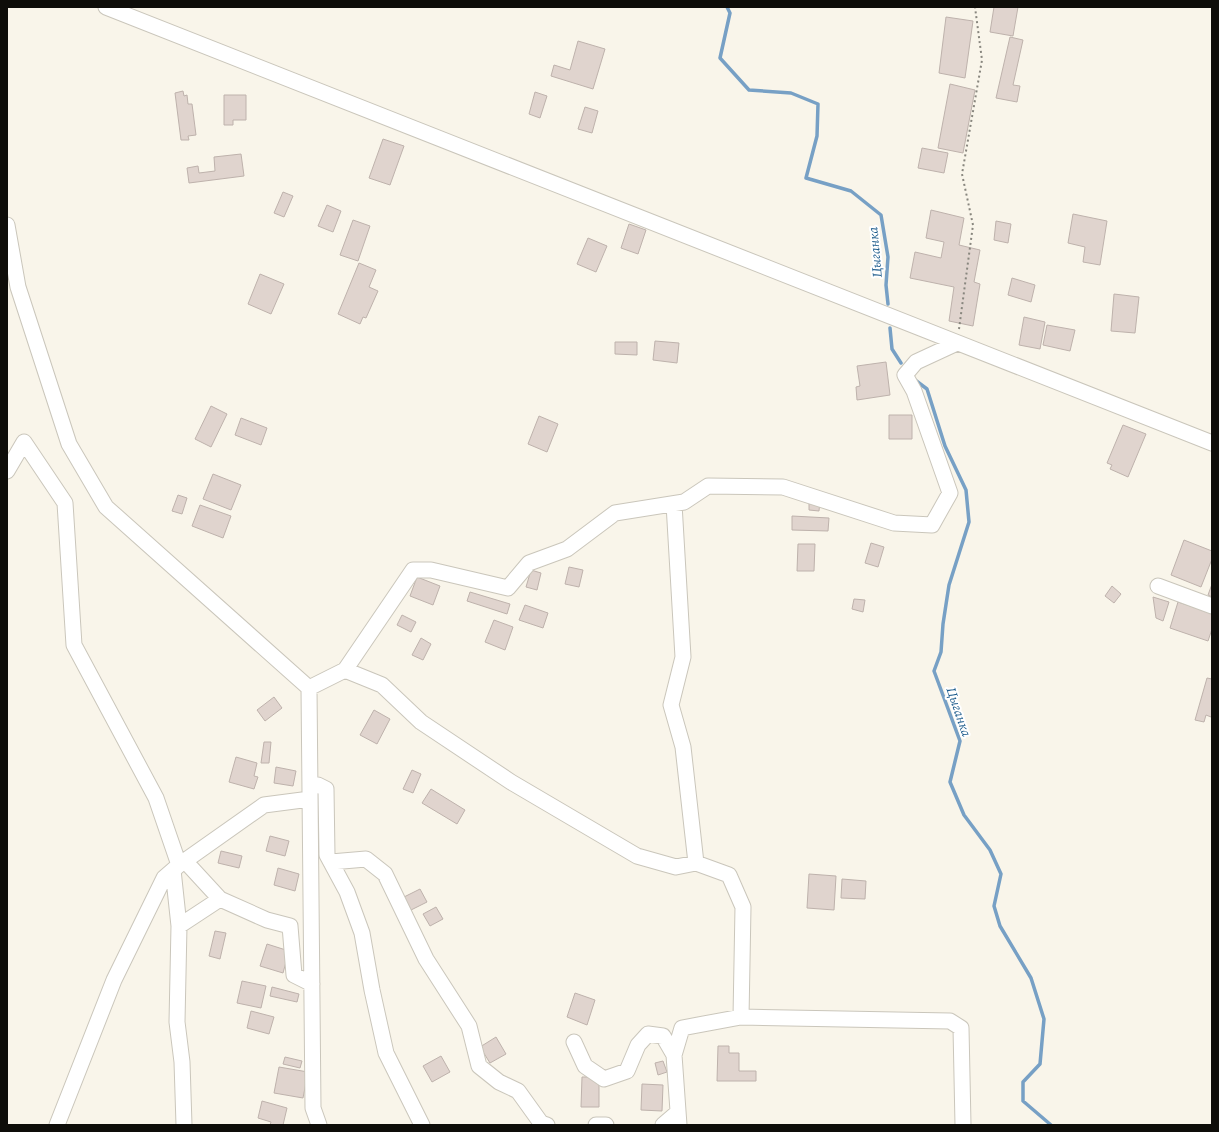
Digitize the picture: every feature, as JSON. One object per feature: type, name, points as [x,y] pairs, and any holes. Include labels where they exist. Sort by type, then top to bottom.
[{"type":"street","points":[[106,7],[1212,443]]},
{"type":"street","points":[[7,225],[18,288],[68,444],[106,507],[309,688],[313,1108],[319,1125]]},
{"type":"street","points":[[309,688],[345,670],[413,570],[431,570],[508,588],[529,563],[566,549],[615,513],[684,502],[708,486],[783,487],[894,523],[932,525],[950,492],[914,391],[905,375],[916,362],[957,343]]},
{"type":"street","points":[[7,470],[24,442],[65,503],[74,645],[156,798],[179,865],[177,1022],[182,1062],[184,1125]]},
{"type":"street","points":[[674,504],[683,657],[671,705],[683,747],[696,863]]},
{"type":"street","points":[[1158,586],[1212,606]]},
{"type":"street","points":[[345,670],[382,685],[421,722],[511,782],[637,856],[676,867],[696,863],[728,875],[743,907],[741,1017]]},
{"type":"street","points":[[57,1125],[114,980],[164,878],[179,865],[264,805],[310,793],[318,785],[326,789],[327,855],[347,892],[362,933],[372,990],[386,1053],[422,1125]]},
{"type":"street","points":[[331,862],[366,860],[385,874],[426,959],[469,1026],[480,1066],[499,1082],[518,1091],[541,1123],[547,1125]]},
{"type":"street","points":[[179,865],[220,899],[267,920],[290,926],[294,975],[312,984]]},
{"type":"street","points":[[179,926],[220,899]]},
{"type":"street","points":[[663,1125],[678,1119],[674,1055],[682,1028],[741,1017],[950,1021],[961,1028],[963,1125]]},
{"type":"street","points":[[574,1042],[585,1066],[604,1079],[627,1071],[638,1045],[648,1034],[663,1036],[674,1055]]},
{"type":"street","points":[[596,1125],[606,1125]]},
{"type":"path","points":[[957,343],[973,225],[962,174],[982,60],[975,7]]},
{"type":"building","points":[[994,7],[1018,7],[1013,36],[990,32]]},
{"type":"building","points":[[946,17],[973,21],[965,78],[939,73]]},
{"type":"building","points":[[1010,37],[1023,40],[1013,85],[1020,86],[1017,102],[996,98]]},
{"type":"building","points":[[578,41],[605,49],[593,89],[551,76],[554,65],[570,70]]},
{"type":"building","points":[[950,84],[975,90],[963,153],[938,148]]},
{"type":"building","points":[[183,91],[184,96],[187,95],[188,104],[192,104],[196,135],[188,136],[189,140],[181,140],[175,93]]},
{"type":"building","points":[[535,92],[547,96],[540,118],[529,114]]},
{"type":"building","points":[[224,95],[246,95],[246,120],[233,120],[233,125],[224,125]]},
{"type":"building","points":[[585,107],[598,111],[592,133],[578,129]]},
{"type":"building","points":[[383,139],[404,146],[390,185],[369,178]]},
{"type":"building","points":[[922,148],[948,153],[944,173],[918,168]]},
{"type":"building","points":[[241,154],[244,176],[189,183],[187,168],[198,166],[199,173],[215,171],[214,157]]},
{"type":"building","points":[[283,192],[293,196],[284,217],[274,213]]},
{"type":"building","points":[[327,205],[341,211],[333,232],[318,226]]},
{"type":"building","points":[[931,210],[964,218],[959,245],[980,250],[974,282],[980,284],[973,326],[949,321],[954,287],[910,278],[915,252],[941,258],[944,242],[926,238]]},
{"type":"building","points":[[1073,214],[1107,221],[1100,265],[1083,262],[1085,247],[1068,243]]},
{"type":"building","points":[[353,220],[370,226],[358,261],[340,255]]},
{"type":"building","points":[[996,221],[1011,224],[1008,243],[994,240]]},
{"type":"building","points":[[629,224],[646,230],[638,254],[621,248]]},
{"type":"building","points":[[588,238],[607,246],[596,272],[577,264]]},
{"type":"building","points":[[359,263],[376,270],[369,287],[378,291],[366,318],[363,317],[360,324],[338,314]]},
{"type":"building","points":[[260,274],[284,284],[271,314],[248,304]]},
{"type":"building","points":[[1012,278],[1035,285],[1031,302],[1008,295]]},
{"type":"building","points":[[1114,294],[1139,297],[1135,333],[1111,331]]},
{"type":"building","points":[[1024,317],[1045,322],[1040,349],[1019,345]]},
{"type":"building","points":[[1047,325],[1075,330],[1070,351],[1043,345]]},
{"type":"building","points":[[655,341],[679,343],[677,363],[653,360]]},
{"type":"building","points":[[615,342],[637,342],[637,355],[615,354]]},
{"type":"building","points":[[886,362],[890,395],[857,400],[856,387],[860,386],[857,366]]},
{"type":"building","points":[[211,406],[227,414],[211,447],[195,439]]},
{"type":"building","points":[[889,415],[912,415],[912,439],[889,439]]},
{"type":"building","points":[[539,416],[558,424],[547,452],[528,444]]},
{"type":"building","points":[[241,418],[267,428],[261,445],[235,435]]},
{"type":"building","points":[[1123,425],[1146,434],[1128,477],[1110,469],[1112,465],[1107,463]]},
{"type":"building","points":[[213,474],[241,485],[231,510],[203,499]]},
{"type":"building","points":[[178,495],[187,498],[182,514],[172,511]]},
{"type":"building","points":[[809,501],[820,501],[819,511],[809,510]]},
{"type":"building","points":[[200,505],[231,516],[223,538],[192,526]]},
{"type":"building","points":[[792,516],[829,518],[828,531],[792,530]]},
{"type":"building","points":[[1184,540],[1212,551],[1212,559],[1201,587],[1171,575]]},
{"type":"building","points":[[871,543],[884,547],[878,567],[865,563]]},
{"type":"building","points":[[798,544],[815,544],[814,571],[797,571]]},
{"type":"building","points":[[569,567],[583,570],[579,587],[565,584]]},
{"type":"building","points":[[531,570],[541,573],[537,590],[526,587]]},
{"type":"building","points":[[417,577],[440,586],[433,605],[410,596]]},
{"type":"building","points":[[1212,584],[1212,597],[1208,595]]},
{"type":"building","points":[[1112,586],[1121,594],[1114,603],[1105,596]]},
{"type":"building","points":[[470,592],[510,604],[507,614],[467,601]]},
{"type":"building","points":[[1153,597],[1169,602],[1163,621],[1156,618]]},
{"type":"building","points":[[854,599],[865,600],[863,612],[852,609]]},
{"type":"building","points":[[1178,602],[1212,613],[1212,629],[1208,641],[1170,628]]},
{"type":"building","points":[[525,605],[548,613],[543,628],[519,620]]},
{"type":"building","points":[[402,615],[416,622],[411,632],[397,625]]},
{"type":"building","points":[[494,620],[513,627],[505,650],[485,642]]},
{"type":"building","points":[[421,638],[431,644],[423,660],[412,655]]},
{"type":"building","points":[[1207,678],[1212,679],[1212,714],[1211,717],[1206,715],[1204,722],[1195,720]]},
{"type":"building","points":[[274,697],[282,708],[265,721],[257,710]]},
{"type":"building","points":[[374,710],[390,719],[377,744],[360,735]]},
{"type":"building","points":[[264,742],[271,742],[269,763],[261,763]]},
{"type":"building","points":[[236,757],[257,763],[254,776],[258,777],[254,789],[229,782]]},
{"type":"building","points":[[276,767],[296,771],[293,786],[274,783]]},
{"type":"building","points":[[412,770],[421,774],[413,793],[403,789]]},
{"type":"building","points":[[431,789],[465,810],[457,824],[422,803]]},
{"type":"building","points":[[270,836],[289,841],[285,856],[266,851]]},
{"type":"building","points":[[221,851],[242,856],[239,868],[218,863]]},
{"type":"building","points":[[278,868],[299,874],[295,891],[274,885]]},
{"type":"building","points":[[809,874],[836,876],[834,910],[807,908]]},
{"type":"building","points":[[842,879],[866,881],[865,899],[841,898]]},
{"type":"building","points":[[420,889],[427,902],[411,910],[404,897]]},
{"type":"building","points":[[436,907],[443,919],[430,926],[423,914]]},
{"type":"building","points":[[215,931],[226,933],[220,959],[209,956]]},
{"type":"building","points":[[267,944],[289,951],[283,973],[260,966]]},
{"type":"building","points":[[242,981],[266,986],[261,1008],[237,1003]]},
{"type":"building","points":[[272,987],[299,994],[297,1002],[270,996]]},
{"type":"building","points":[[575,993],[595,1000],[587,1025],[567,1017]]},
{"type":"building","points":[[251,1011],[274,1017],[269,1034],[247,1028]]},
{"type":"building","points":[[496,1037],[506,1054],[490,1063],[480,1047]]},
{"type":"building","points":[[718,1046],[729,1046],[729,1053],[739,1053],[739,1071],[756,1071],[756,1081],[717,1081]]},
{"type":"building","points":[[441,1056],[450,1072],[432,1082],[423,1066]]},
{"type":"building","points":[[285,1057],[302,1061],[300,1068],[283,1064]]},
{"type":"building","points":[[663,1061],[667,1072],[658,1075],[655,1063]]},
{"type":"building","points":[[279,1067],[308,1072],[303,1098],[274,1093]]},
{"type":"building","points":[[582,1077],[599,1077],[599,1107],[581,1107]]},
{"type":"building","points":[[642,1084],[663,1085],[662,1111],[641,1110]]},
{"type":"building","points":[[262,1101],[287,1108],[283,1125],[270,1125],[271,1122],[258,1118]]},
{"type":"waterway","name":"Цыганка","points":[[727,7],[730,13],[720,58],[749,90],[791,93],[818,104],[817,136],[806,178],[851,191],[881,215],[888,257],[886,285],[888,304]]},
{"type":"waterway","name":"Цыганка","points":[[890,328],[892,349],[901,363]]},
{"type":"waterway","name":"Цыганка","points":[[915,380],[927,389],[945,446],[966,490],[969,522],[949,585],[943,624],[941,652],[934,671],[960,741],[950,782],[964,815],[990,850],[1001,874],[994,906],[1000,926],[1031,978],[1044,1019],[1040,1064],[1023,1082],[1023,1101],[1051,1125]]}]
